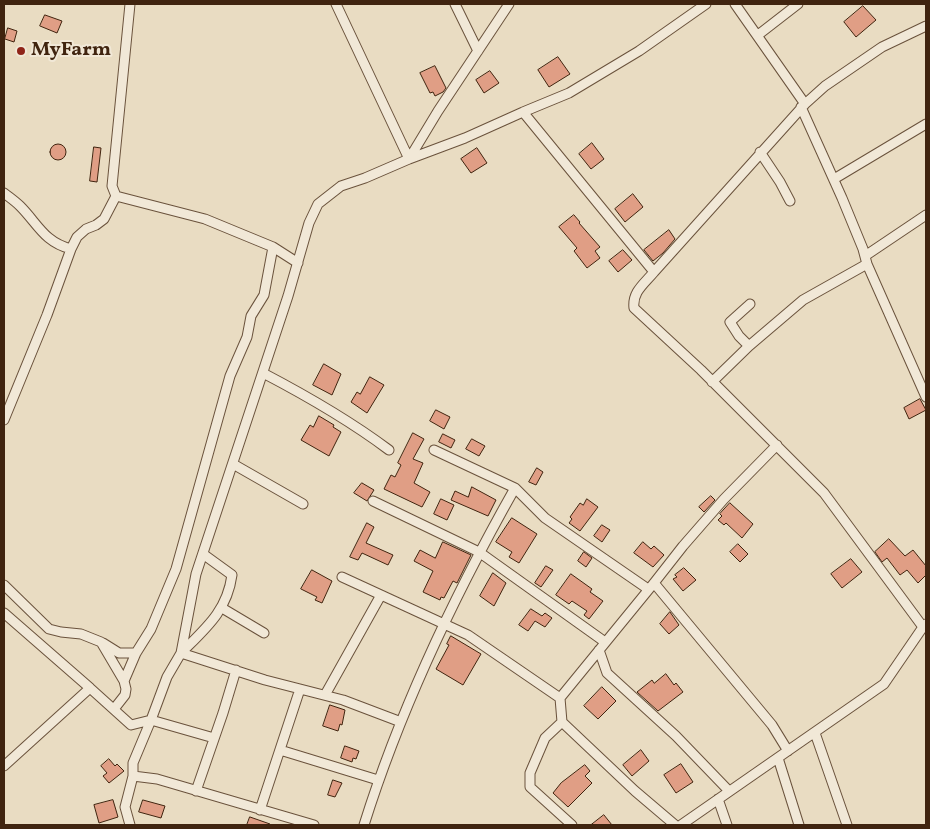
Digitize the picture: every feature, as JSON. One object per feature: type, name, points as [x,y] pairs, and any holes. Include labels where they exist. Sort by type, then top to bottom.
[{"type":"street","points":[[4,420],[77,237],[104,219],[116,196],[112,186],[130,4]]},
{"type":"street","points":[[336,4],[409,159]]},
{"type":"street","points":[[455,4],[478,51]]},
{"type":"street","points":[[409,159],[509,4]]},
{"type":"street","points":[[181,653],[196,574],[263,373],[309,223],[318,204],[341,186],[366,178],[409,159],[465,138],[569,93],[639,51],[706,4]]},
{"type":"street","points":[[735,4],[803,105],[866,260],[926,398]]},
{"type":"street","points":[[758,36],[798,4]]},
{"type":"street","points":[[681,825],[884,684],[925,626],[824,493],[701,370],[634,308],[633,300],[636,293],[654,272],[803,105],[825,86],[882,47],[926,26]]},
{"type":"street","points":[[523,112],[654,272]]},
{"type":"street","points":[[834,179],[926,124]]},
{"type":"street","points":[[760,152],[790,201]]},
{"type":"street","points":[[4,193],[20,205],[45,236],[59,246],[71,249]]},
{"type":"street","points":[[116,196],[205,219],[273,247],[298,263]]},
{"type":"street","points":[[712,382],[749,346],[803,300],[866,260],[926,215]]},
{"type":"street","points":[[124,680],[136,653],[151,629],[176,569],[230,376],[247,337],[251,316],[264,295],[273,247]]},
{"type":"street","points":[[749,346],[739,336],[730,322],[750,304]]},
{"type":"street","points":[[263,373],[358,427],[389,450]]},
{"type":"street","points":[[675,825],[635,791],[562,722],[560,698],[673,557],[724,499],[777,445]]},
{"type":"street","points":[[434,450],[515,488],[545,518],[651,586],[772,725],[788,751]]},
{"type":"street","points":[[233,464],[303,504]]},
{"type":"street","points":[[364,825],[378,780],[443,624],[478,552],[515,488]]},
{"type":"street","points":[[373,501],[478,552],[605,642]]},
{"type":"street","points":[[128,824],[125,807],[133,776],[133,762],[167,677],[181,653],[210,624],[222,608],[230,584],[232,575],[203,554]]},
{"type":"street","points":[[342,577],[468,635],[560,698]]},
{"type":"street","points":[[4,585],[50,629],[81,634],[101,642],[119,653],[136,653]]},
{"type":"street","points":[[325,695],[381,595]]},
{"type":"street","points":[[222,608],[264,633]]},
{"type":"street","points":[[4,613],[131,725],[151,720],[214,738]]},
{"type":"street","points":[[101,642],[124,680],[126,689],[125,695],[114,709]]},
{"type":"street","points":[[599,650],[607,672],[676,736],[729,791]]},
{"type":"street","points":[[181,653],[343,700],[401,722]]},
{"type":"street","points":[[196,790],[236,670]]},
{"type":"street","points":[[4,766],[90,688]]},
{"type":"street","points":[[260,810],[300,689]]},
{"type":"street","points":[[562,722],[545,738],[530,773],[530,787],[572,825]]},
{"type":"street","points":[[815,733],[847,825]]},
{"type":"street","points":[[280,750],[378,780]]},
{"type":"street","points":[[778,758],[799,825]]},
{"type":"street","points":[[133,776],[157,779],[314,825]]},
{"type":"street","points":[[718,799],[728,825]]},
{"type":"building","points":[[863,6],[876,20],[856,37],[844,22]]},
{"type":"building","points":[[45,15],[62,21],[57,33],[40,26]]},
{"type":"building","points":[[8,28],[17,31],[14,42],[5,39]]},
{"type":"building","points":[[558,57],[570,74],[549,87],[538,70]]},
{"type":"building","points":[[435,66],[446,88],[435,96],[433,92],[430,93],[420,73]]},
{"type":"building","points":[[490,71],[499,83],[484,93],[476,80]]},
{"type":"building","points":[[592,143],[604,159],[591,169],[579,154]]},
{"type":"building","points":[[58,144],[64,146],[66,152],[64,158],[58,160],[52,158],[50,152],[52,146]]},
{"type":"building","points":[[94,147],[101,148],[97,182],[90,181]]},
{"type":"building","points":[[477,148],[487,163],[471,173],[461,159]]},
{"type":"building","points":[[633,194],[643,207],[625,222],[615,209]]},
{"type":"building","points":[[574,215],[600,247],[595,251],[600,258],[587,268],[574,251],[577,248],[559,227]]},
{"type":"building","points":[[669,230],[675,239],[653,261],[644,250]]},
{"type":"building","points":[[623,250],[632,260],[618,272],[609,261]]},
{"type":"building","points":[[324,364],[341,374],[332,395],[313,385]]},
{"type":"building","points":[[370,377],[384,385],[367,413],[351,402],[357,392],[360,394]]},
{"type":"building","points":[[920,399],[926,410],[909,419],[904,408]]},
{"type":"building","points":[[436,410],[450,417],[444,429],[430,421]]},
{"type":"building","points":[[319,416],[334,425],[333,427],[341,432],[329,456],[301,440],[310,425],[313,427]]},
{"type":"building","points":[[413,433],[424,439],[413,459],[423,463],[414,483],[430,492],[422,507],[384,489],[391,475],[395,477],[401,465],[398,463]]},
{"type":"building","points":[[443,434],[455,440],[451,448],[439,442]]},
{"type":"building","points":[[472,439],[485,446],[479,456],[466,449]]},
{"type":"building","points":[[537,468],[543,472],[536,485],[529,482]]},
{"type":"building","points":[[362,483],[374,490],[367,501],[354,493]]},
{"type":"building","points":[[472,487],[496,500],[488,516],[451,500],[455,491],[468,497]]},
{"type":"building","points":[[711,496],[715,500],[704,512],[699,507]]},
{"type":"building","points":[[441,499],[454,505],[447,520],[434,514]]},
{"type":"building","points":[[587,499],[598,507],[580,531],[569,523],[572,519],[570,517],[580,503],[583,505]]},
{"type":"building","points":[[730,503],[753,524],[742,538],[726,523],[724,525],[718,520],[722,516],[720,514]]},
{"type":"building","points":[[512,518],[537,534],[519,563],[509,557],[512,552],[496,542]]},
{"type":"building","points":[[367,523],[374,527],[366,543],[393,555],[388,565],[362,553],[358,560],[350,557]]},
{"type":"building","points":[[602,525],[610,530],[602,542],[594,536]]},
{"type":"building","points":[[889,539],[905,556],[913,550],[926,566],[926,575],[918,583],[907,570],[900,575],[887,558],[882,562],[875,552]]},
{"type":"building","points":[[443,542],[471,555],[457,583],[453,581],[444,598],[441,597],[440,600],[423,592],[433,571],[414,561],[420,550],[435,558]]},
{"type":"building","points":[[643,542],[651,549],[654,546],[664,555],[653,567],[634,553]]},
{"type":"building","points":[[738,544],[748,554],[740,562],[730,552]]},
{"type":"building","points":[[584,552],[592,558],[586,567],[578,561]]},
{"type":"building","points":[[851,559],[862,572],[842,588],[831,574]]},
{"type":"building","points":[[546,566],[553,570],[541,587],[535,583]]},
{"type":"building","points":[[684,568],[696,580],[683,591],[673,579]]},
{"type":"building","points":[[312,570],[332,581],[322,603],[315,600],[317,597],[301,589]]},
{"type":"building","points":[[493,573],[506,583],[494,606],[480,596]]},
{"type":"building","points":[[571,574],[592,589],[590,592],[603,601],[589,619],[584,615],[587,611],[572,601],[569,604],[556,595]]},
{"type":"building","points":[[531,609],[542,616],[545,613],[552,618],[545,627],[535,621],[528,631],[519,625]]},
{"type":"building","points":[[670,612],[679,625],[669,634],[660,624]]},
{"type":"building","points":[[451,636],[481,654],[463,685],[436,669],[449,645],[447,644]]},
{"type":"building","points":[[666,674],[674,685],[676,683],[683,692],[658,711],[637,692],[652,680],[654,683]]},
{"type":"building","points":[[602,687],[616,701],[598,719],[584,706]]},
{"type":"building","points":[[330,705],[345,710],[342,725],[340,724],[338,731],[323,726]]},
{"type":"building","points":[[345,746],[359,751],[356,759],[353,758],[352,762],[341,758]]},
{"type":"building","points":[[641,750],[649,761],[632,776],[623,765]]},
{"type":"building","points":[[109,759],[115,766],[117,764],[124,771],[109,783],[103,776],[107,773],[101,766]]},
{"type":"building","points":[[681,764],[693,782],[676,793],[664,775]]},
{"type":"building","points":[[585,765],[590,771],[585,776],[592,783],[568,807],[553,793],[561,783]]},
{"type":"building","points":[[333,780],[342,783],[335,797],[328,795]]},
{"type":"building","points":[[113,800],[118,817],[99,823],[94,805]]},
{"type":"building","points":[[143,800],[165,806],[161,818],[139,812]]},
{"type":"building","points":[[604,815],[612,825],[591,825]]},
{"type":"building","points":[[250,817],[270,824],[270,825],[247,825]]},
{"type":"place","name":"MyFarm","points":[[21,51]]}]
